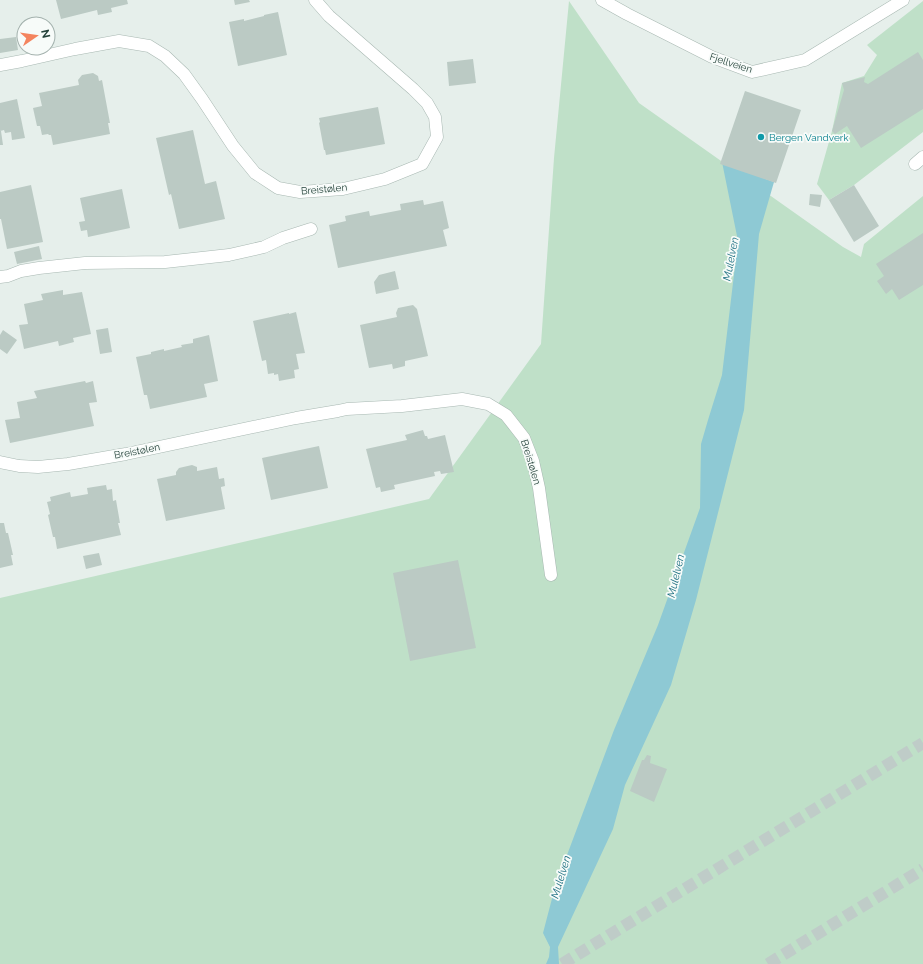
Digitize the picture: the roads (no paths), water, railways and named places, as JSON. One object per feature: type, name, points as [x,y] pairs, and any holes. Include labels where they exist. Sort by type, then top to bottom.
[{"type":"street","name":"Breistølen","points":[[0,65],[119,41],[149,46],[165,56],[184,74],[233,146],[255,173],[278,188],[300,192],[343,189],[386,179],[422,164],[437,137],[435,117],[426,103],[413,89],[329,16],[316,0]]},
{"type":"street","name":"Fjellveien","points":[[602,0],[712,57],[752,72],[805,60],[903,0]]},
{"type":"street","points":[[0,277],[39,268],[85,263],[165,262],[229,255],[264,247],[283,238],[311,229]]},
{"type":"street","name":"Breistølen","points":[[0,462],[20,466],[38,467],[68,464],[126,454],[296,418],[338,411],[462,399],[488,404],[506,415],[524,438],[533,461],[539,488],[551,576]]},
{"type":"water","name":"Mulelven","points":[[722,162],[774,182],[759,234],[744,410],[696,600],[671,685],[625,785],[613,829],[558,947],[559,964],[546,964],[549,957],[550,947],[543,933],[555,887],[614,730],[658,625],[700,508],[701,444],[722,375],[738,241]]},
{"type":"tunnel","points":[[562,964],[923,743]]},
{"type":"tunnel","points":[[768,964],[923,869]]},
{"type":"place","name":"Bergen Vandverk","points":[[761,137]]}]
